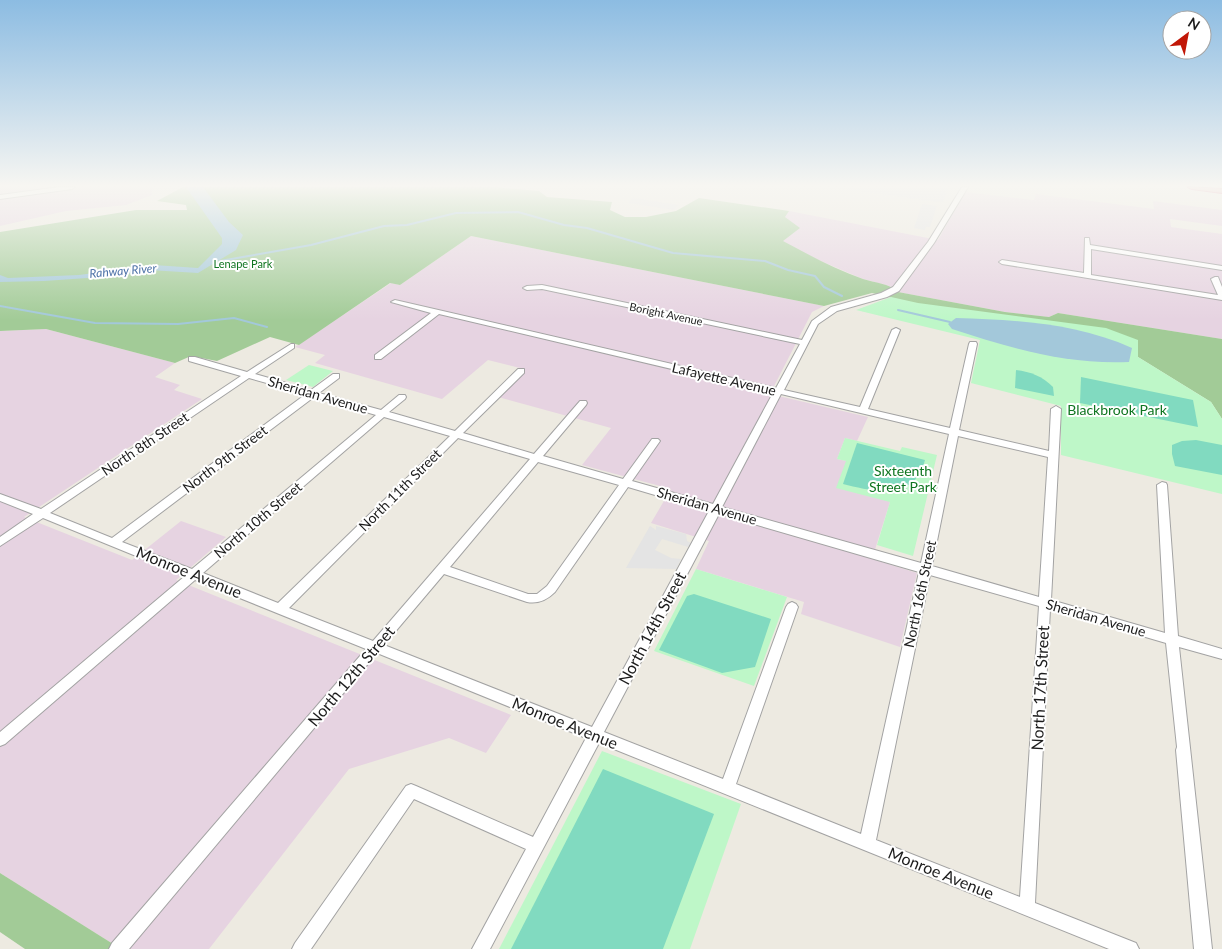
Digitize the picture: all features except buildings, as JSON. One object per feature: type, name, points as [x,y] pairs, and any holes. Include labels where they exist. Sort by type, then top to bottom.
[{"type":"street","name":"North 14th Street","points":[[481,949],[815,323],[829,312],[884,295],[896,289],[938,231]]},
{"type":"street","points":[[1087,239],[1088,276]]},
{"type":"street","points":[[1088,247],[1222,268]]},
{"type":"street","points":[[1002,262],[1222,297]]},
{"type":"street","points":[[1215,279],[1222,297]]},
{"type":"street","name":"Boright Avenue","points":[[527,288],[542,287],[805,343]]},
{"type":"street","name":"Lafayette Avenue","points":[[395,302],[1054,455]]},
{"type":"street","points":[[378,357],[437,312]]},
{"type":"street","points":[[863,411],[896,330]]},
{"type":"street","name":"North 16th Street","points":[[867,844],[974,344]]},
{"type":"street","name":"North 8th Street","points":[[0,542],[291,346]]},
{"type":"street","name":"Sheridan Avenue","points":[[192,359],[1222,654]]},
{"type":"street","name":"North 11th Street","points":[[280,609],[520,371]]},
{"type":"street","name":"North 9th Street","points":[[114,542],[336,376]]},
{"type":"street","name":"North 10th Street","points":[[0,740],[402,397]]},
{"type":"street","name":"North 12th Street","points":[[118,949],[583,403]]},
{"type":"street","name":"North 17th Street","points":[[1027,908],[1056,409]]},
{"type":"street","points":[[442,569],[527,598],[540,597],[551,589],[654,441]]},
{"type":"street","points":[[1162,485],[1172,639],[1203,949]]},
{"type":"street","name":"Monroe Avenue","points":[[0,497],[1130,949]]},
{"type":"street","points":[[727,788],[792,607]]},
{"type":"street","points":[[301,949],[411,792],[536,846]]},
{"type":"shaded area","points":[[795,231],[893,231],[938,240],[943,231],[1202,231],[1222,234],[1222,339],[1058,313],[1049,317],[1005,312],[898,292],[893,287],[863,279],[816,259],[782,241]]},
{"type":"shaded area","points":[[471,236],[824,306],[812,312],[770,394],[868,417],[857,441],[845,438],[837,459],[846,461],[890,502],[872,559],[917,573],[900,647],[801,614],[804,602],[696,569],[709,541],[651,523],[671,489],[582,465],[611,428],[498,397],[524,369],[488,360],[442,399],[315,363],[325,355],[295,347],[391,283],[400,285]]},
{"type":"shaded area","points":[[46,329],[175,363],[155,377],[180,385],[174,390],[202,399],[24,517],[132,560],[181,521],[226,537],[176,580],[511,715],[486,753],[449,738],[349,769],[209,949],[121,949],[0,873],[0,331]]},
{"type":"shaded area","points":[[650,526],[656,530],[656,526],[686,534],[687,541],[691,543],[688,547],[662,539],[655,550],[671,558],[681,559],[676,569],[626,568]]},
{"type":"green space","name":"Lenape Park","points":[[796,231],[783,241],[842,271],[886,285],[898,292],[1005,312],[1049,317],[1058,313],[1222,339],[1222,419],[1211,402],[1138,357],[872,293],[824,306],[471,236],[400,285],[390,283],[299,345],[270,337],[217,361],[191,356],[175,363],[46,329],[0,331],[0,232]]},
{"type":"green space","name":"Blackbrook Park","points":[[891,297],[918,303],[1106,328],[1138,340],[1138,357],[1211,402],[1222,419],[1222,494],[1061,455],[1061,406],[971,383],[980,340],[856,310]]},
{"type":"green space","points":[[309,365],[333,371],[313,387],[286,380]]},
{"type":"green space","points":[[1016,370],[1031,373],[1045,380],[1053,387],[1054,396],[1015,388]]},
{"type":"green space","points":[[1081,377],[1193,400],[1198,427],[1080,403]]},
{"type":"green space","name":"Sixteenth Street Park","points":[[845,438],[900,451],[902,447],[937,455],[913,556],[877,545],[890,502],[836,488],[846,461],[837,459]]},
{"type":"green space","points":[[1196,440],[1222,445],[1222,475],[1175,466],[1172,445],[1182,441]]},
{"type":"green space","points":[[857,443],[925,460],[920,473],[903,488],[880,491],[843,484]]},
{"type":"green space","points":[[696,569],[787,597],[754,686],[654,651]]},
{"type":"green space","points":[[694,594],[771,619],[755,667],[722,673],[659,650],[687,596]]},
{"type":"green space","points":[[602,751],[741,804],[690,949],[499,949]]},
{"type":"green space","points":[[603,769],[714,814],[663,949],[511,949]]},
{"type":"green space","points":[[0,873],[121,949],[25,949],[0,932]]},
{"type":"water","name":"Rahway River","points":[[217,231],[239,231],[243,235],[236,250],[198,273],[149,270],[116,276],[0,282],[0,275],[8,278],[79,275],[154,265],[198,268],[222,244],[222,238]]},
{"type":"water","points":[[956,318],[1046,324],[1089,333],[1132,348],[1129,362],[1084,361],[1061,358],[1017,349],[952,329],[948,324]]},
{"type":"waterway","points":[[220,261],[311,245],[364,231]]},
{"type":"waterway","points":[[598,231],[673,253],[765,261],[788,270],[815,276],[824,287],[842,296]]},
{"type":"waterway","points":[[0,306],[95,323],[178,324],[234,318],[267,327]]},
{"type":"waterway","points":[[898,310],[950,322]]}]
